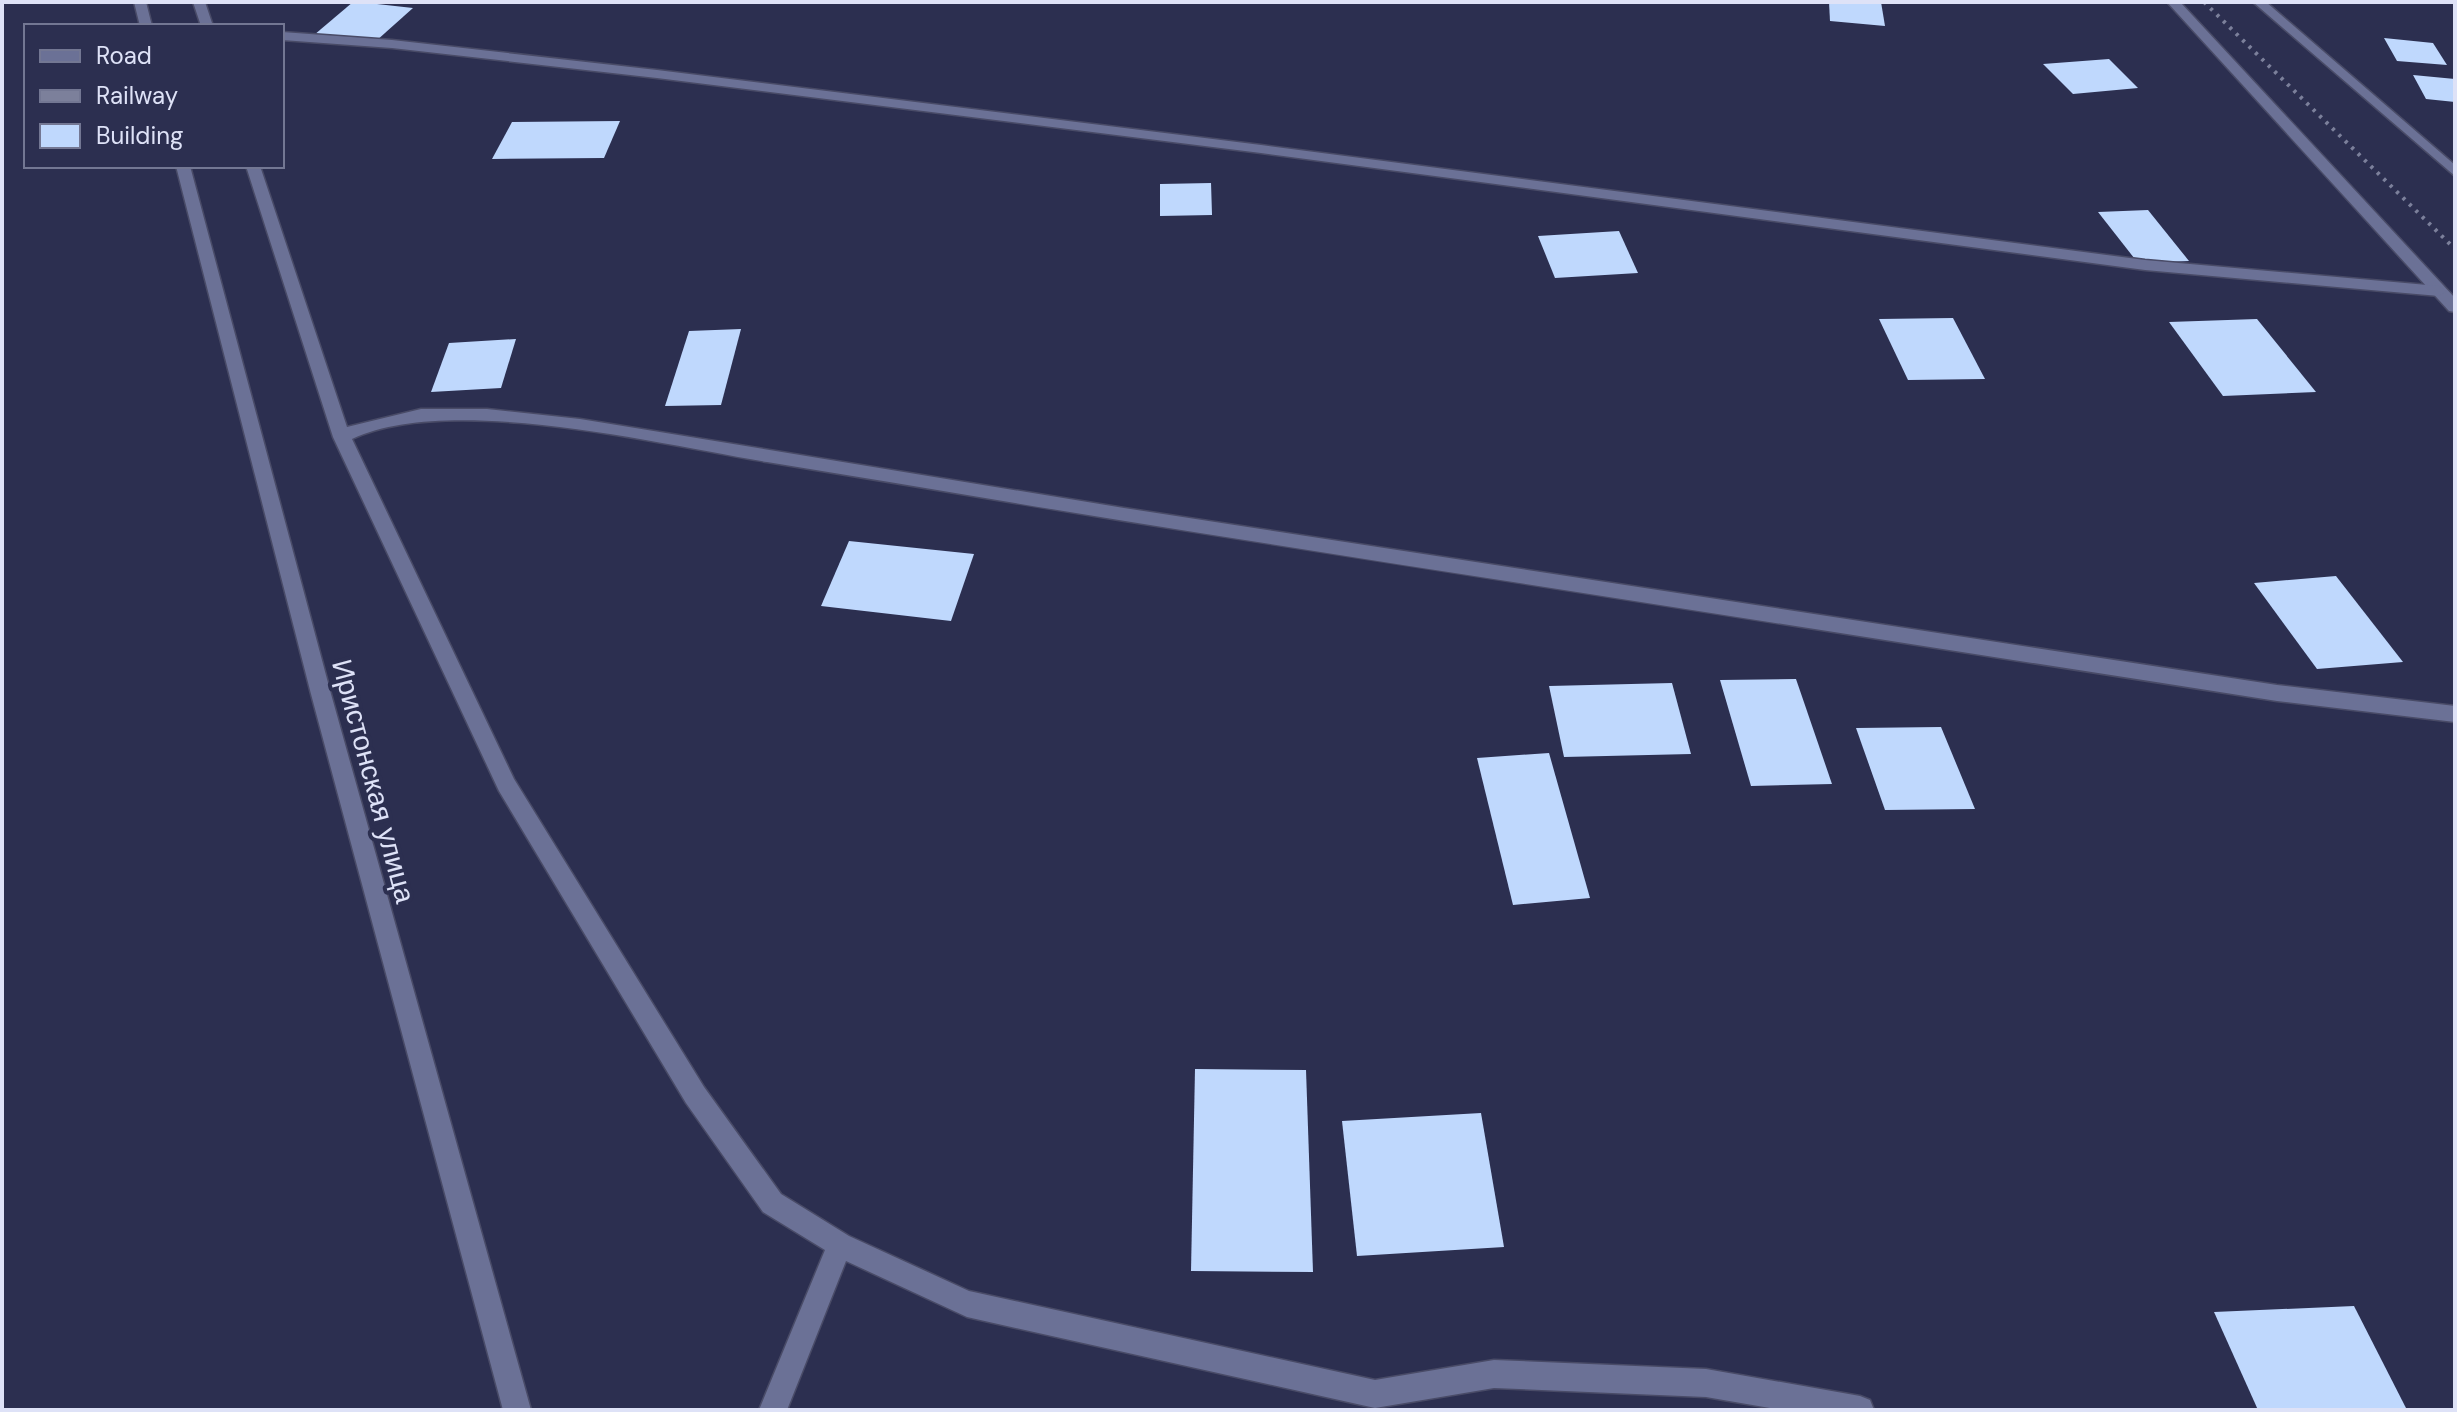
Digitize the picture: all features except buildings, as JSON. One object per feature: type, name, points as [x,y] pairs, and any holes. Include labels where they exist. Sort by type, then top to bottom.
[{"type":"street","points":[[140,2],[146,24]]},
{"type":"street","points":[[199,2],[206,24]]},
{"type":"street","points":[[2173,2],[2455,307]]},
{"type":"street","points":[[2259,2],[2455,172]]},
{"type":"street","points":[[284,36],[392,44],[657,74],[1276,151],[2145,265],[2439,291]]},
{"type":"street","name":"Иристонская улица","points":[[184,168],[321,694],[517,1410]]},
{"type":"street","points":[[254,168],[342,437],[506,785],[695,1095],[772,1203],[840,1245],[967,1304],[1375,1394],[1494,1374],[1706,1383],[1860,1410]]},
{"type":"street","points":[[342,437],[361,428],[421,415],[487,415],[580,425],[1140,517],[2229,686],[2455,714]]},
{"type":"street","points":[[773,1410],[840,1245]]},
{"type":"railway","points":[[2204,2],[2455,249]]}]
